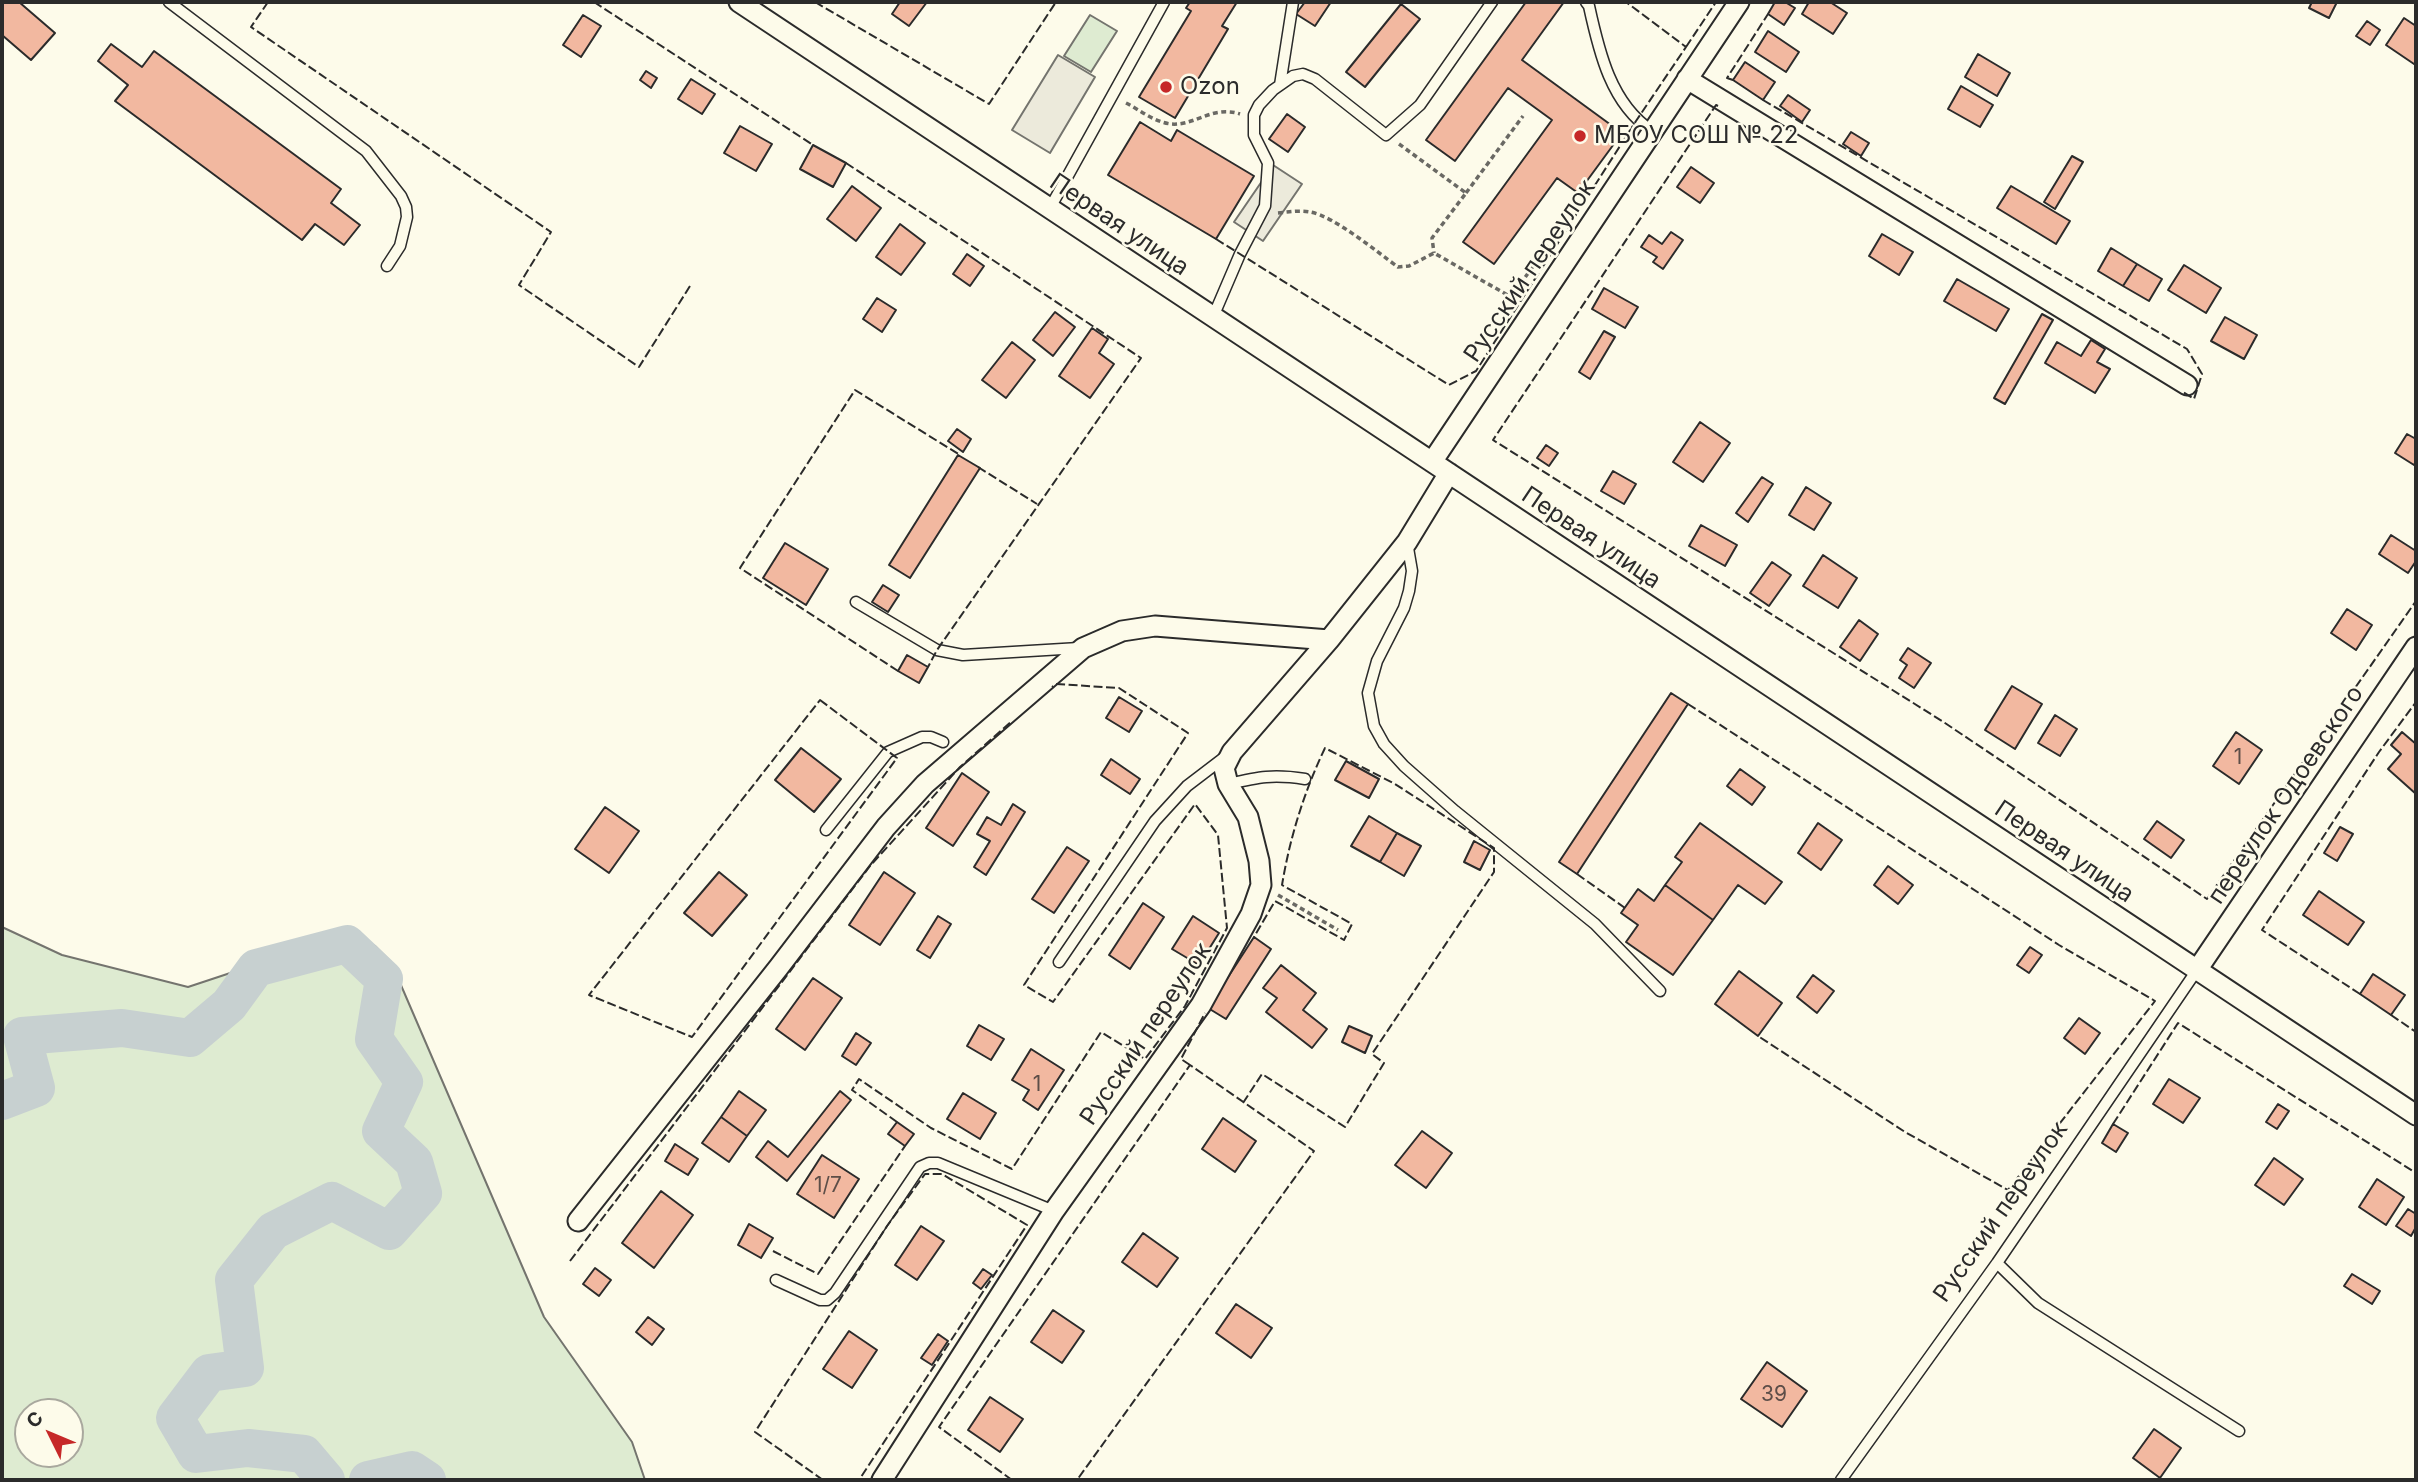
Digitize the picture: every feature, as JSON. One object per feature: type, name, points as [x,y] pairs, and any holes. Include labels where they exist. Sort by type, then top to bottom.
[{"type":"street","name":"Первая улица","points":[[739,2],[2416,1115]]},
{"type":"street","name":"Русский переулок","points":[[1232,752],[1329,640],[1407,542],[1441,468],[1580,239],[1739,2]]},
{"type":"street","points":[[1687,79],[2187,385]]},
{"type":"street","points":[[578,1221],[886,827],[925,784],[1083,648],[1122,631],[1156,626],[1329,640]]},
{"type":"street","name":"переулок Одоевского","points":[[2197,970],[2416,648]]},
{"type":"street","points":[[1228,784],[1224,768],[1232,752]]},
{"type":"street","name":"Русский переулок","points":[[882,1480],[1054,1211],[1200,1005],[1251,914],[1261,885],[1259,861],[1248,817],[1228,784]]},
{"type":"lane","points":[[169,2],[366,151],[401,196],[406,207],[407,217],[402,239],[387,266]]},
{"type":"lane","points":[[1050,208],[1164,2]]},
{"type":"lane","points":[[1280,85],[1293,2]]},
{"type":"lane","points":[[1213,317],[1240,254],[1265,206],[1268,163],[1254,135],[1254,119],[1259,105],[1280,85],[1293,76],[1303,74],[1315,79],[1386,135],[1420,105],[1492,2]]},
{"type":"lane","points":[[1586,2],[1609,76],[1621,101],[1636,121],[1652,131]]},
{"type":"lane","points":[[1407,542],[1412,571],[1409,591],[1404,608],[1377,661],[1368,693],[1374,726],[1384,744],[1404,766],[1455,811],[1601,930],[1660,991]]},
{"type":"lane","points":[[856,602],[937,650],[948,653],[963,655],[1083,648]]},
{"type":"lane","points":[[826,830],[888,752],[922,737],[943,742]]},
{"type":"lane","points":[[1059,962],[1155,821],[1187,786],[1232,752]]},
{"type":"lane","points":[[1228,784],[1271,775],[1305,779]]},
{"type":"lane","name":"Русский переулок","points":[[1841,1480],[1997,1264],[2197,970]]},
{"type":"lane","points":[[776,1280],[820,1300],[827,1300],[835,1293],[920,1167],[929,1163],[938,1163],[1054,1211]]},
{"type":"lane","points":[[1997,1264],[2038,1303],[2239,1431]]},
{"type":"path","points":[[1112,95],[1157,120],[1173,124],[1226,110],[1254,119]]},
{"type":"path","points":[[1434,253],[1432,238],[1523,116]]},
{"type":"path","points":[[1386,135],[1466,194]]},
{"type":"path","points":[[1262,216],[1295,211],[1312,212],[1326,217],[1398,267],[1409,266],[1434,253]]},
{"type":"path","points":[[1434,253],[1511,297],[1562,226],[1580,239]]},
{"type":"path","points":[[1261,885],[1338,930]]},
{"type":"green space","points":[[1090,15],[1117,31],[1091,72],[1064,56]]},
{"type":"green space","points":[[2,927],[62,955],[188,987],[345,935],[375,946],[391,962],[544,1317],[632,1442],[645,1480],[2,1480]]},
{"type":"shaded area","points":[[1058,55],[1095,77],[1050,153],[1012,130]]},
{"type":"shaded area","points":[[1273,165],[1302,184],[1263,241],[1234,222]]},
{"type":"building","points":[[2,2],[19,2],[55,33],[31,60],[2,35]]},
{"type":"building","points":[[900,2],[927,2],[909,26],[892,14]]},
{"type":"building","points":[[1190,2],[1237,2],[1222,26],[1228,29],[1175,118],[1139,97],[1191,11],[1186,8]]},
{"type":"building","points":[[1305,2],[1331,2],[1315,26],[1296,14]]},
{"type":"building","name":"МБОУ СОШ № 22","points":[[1526,2],[1564,2],[1522,60],[1622,133],[1578,193],[1557,178],[1494,264],[1463,242],[1552,120],[1508,88],[1455,161],[1426,140]]},
{"type":"building","points":[[1775,2],[1785,2],[1795,8],[1784,25],[1768,14]]},
{"type":"building","points":[[1809,2],[1830,2],[1847,13],[1833,34],[1802,14]]},
{"type":"building","points":[[2312,2],[2337,2],[2329,18],[2309,8]]},
{"type":"building","points":[[1401,4],[1420,19],[1365,87],[1346,72]]},
{"type":"building","points":[[583,15],[601,26],[581,57],[563,45]]},
{"type":"building","points":[[2404,18],[2416,26],[2414,64],[2386,45]]},
{"type":"building","points":[[2367,21],[2380,30],[2370,45],[2356,36]]},
{"type":"building","points":[[1768,31],[1799,52],[1786,72],[1755,52]]},
{"type":"building","points":[[111,44],[142,67],[154,51],[341,189],[331,203],[360,225],[344,245],[315,224],[302,240],[115,101],[128,85],[98,61]]},
{"type":"building","points":[[1978,54],[2010,73],[1997,96],[1965,77]]},
{"type":"building","points":[[1745,62],[1775,82],[1763,100],[1733,80]]},
{"type":"building","points":[[646,71],[657,78],[651,88],[640,80]]},
{"type":"building","points":[[691,79],[715,94],[702,114],[678,99]]},
{"type":"building","points":[[1961,86],[1993,105],[1980,127],[1948,109]]},
{"type":"building","points":[[1788,95],[1810,110],[1802,122],[1780,106]]},
{"type":"building","points":[[1287,114],[1305,127],[1288,152],[1269,139]]},
{"type":"building","points":[[1140,122],[1171,141],[1177,130],[1254,176],[1216,239],[1108,175]]},
{"type":"building","points":[[740,126],[772,144],[756,171],[724,153]]},
{"type":"building","points":[[1851,132],[1869,143],[1861,156],[1843,144]]},
{"type":"building","points":[[813,145],[846,163],[833,187],[800,169]]},
{"type":"building","points":[[2072,156],[2083,162],[2055,209],[2044,202]]},
{"type":"building","points":[[1691,167],[1714,183],[1700,203],[1677,187]]},
{"type":"building","points":[[852,186],[881,208],[856,241],[827,219]]},
{"type":"building","points":[[2011,186],[2070,221],[2056,244],[1997,208]]},
{"type":"building","points":[[900,224],[925,243],[901,275],[876,257]]},
{"type":"building","points":[[1671,232],[1683,240],[1663,269],[1653,262],[1657,257],[1641,247],[1649,235],[1662,244]]},
{"type":"building","points":[[1882,234],[1913,252],[1899,275],[1869,256]]},
{"type":"building","points":[[2111,248],[2137,264],[2123,286],[2098,271]]},
{"type":"building","points":[[967,254],[984,266],[970,286],[953,274]]},
{"type":"building","points":[[2137,264],[2162,279],[2149,301],[2123,286]]},
{"type":"building","points":[[2184,265],[2221,288],[2206,313],[2168,290]]},
{"type":"building","points":[[1957,279],[2009,309],[1996,331],[1944,301]]},
{"type":"building","points":[[1604,288],[1638,307],[1625,328],[1592,309]]},
{"type":"building","points":[[877,298],[896,310],[882,332],[863,319]]},
{"type":"building","points":[[1055,312],[1075,327],[1053,356],[1033,340]]},
{"type":"building","points":[[2042,314],[2053,320],[2005,404],[1994,398]]},
{"type":"building","points":[[2225,317],[2257,335],[2244,359],[2211,341]]},
{"type":"building","points":[[1092,328],[1108,339],[1099,353],[1114,364],[1090,398],[1059,376]]},
{"type":"building","points":[[1604,331],[1615,337],[1590,379],[1579,372]]},
{"type":"building","points":[[2091,340],[2105,349],[2097,362],[2110,369],[2095,393],[2045,363],[2057,342],[2081,356]]},
{"type":"building","points":[[1012,342],[1035,360],[1006,398],[982,380]]},
{"type":"building","points":[[1700,422],[1730,443],[1703,482],[1673,462]]},
{"type":"building","points":[[957,429],[971,439],[963,452],[948,441]]},
{"type":"building","points":[[2407,434],[2416,439],[2414,465],[2395,453]]},
{"type":"building","points":[[1546,445],[1558,453],[1549,466],[1537,458]]},
{"type":"building","points":[[958,455],[980,468],[910,578],[889,565]]},
{"type":"building","points":[[1613,471],[1636,484],[1624,504],[1601,491]]},
{"type":"building","points":[[1762,477],[1773,484],[1748,522],[1736,513]]},
{"type":"building","points":[[1806,487],[1831,503],[1814,530],[1789,515]]},
{"type":"building","points":[[1701,525],[1737,545],[1725,566],[1689,546]]},
{"type":"building","points":[[2391,535],[2416,551],[2416,561],[2408,573],[2379,554]]},
{"type":"building","points":[[785,543],[828,569],[806,605],[763,578]]},
{"type":"building","points":[[1823,555],[1857,578],[1838,608],[1803,586]]},
{"type":"building","points":[[1772,562],[1791,575],[1769,606],[1750,593]]},
{"type":"building","points":[[883,585],[899,595],[888,612],[872,602]]},
{"type":"building","points":[[2347,609],[2372,625],[2356,650],[2331,633]]},
{"type":"building","points":[[1859,620],[1878,634],[1860,661],[1840,647]]},
{"type":"building","points":[[1908,648],[1931,663],[1914,688],[1899,678],[1907,665],[1900,660]]},
{"type":"building","points":[[907,655],[928,667],[919,683],[898,671]]},
{"type":"building","points":[[2012,686],[2042,704],[2015,749],[1985,730]]},
{"type":"building","points":[[1671,693],[1688,704],[1577,874],[1559,862]]},
{"type":"building","points":[[1119,697],[1142,711],[1129,732],[1106,718]]},
{"type":"building","points":[[2055,715],[2077,729],[2060,756],[2038,743]]},
{"type":"building","points":[[2236,732],[2262,750],[2239,784],[2213,766]]},
{"type":"building","points":[[2402,732],[2416,744],[2416,794],[2388,769],[2401,754],[2391,745]]},
{"type":"building","points":[[801,748],[841,779],[814,812],[775,780]]},
{"type":"building","points":[[1111,759],[1140,779],[1130,794],[1101,775]]},
{"type":"building","points":[[1346,761],[1379,779],[1369,798],[1335,780]]},
{"type":"building","points":[[1740,769],[1765,787],[1752,805],[1727,786]]},
{"type":"building","points":[[962,773],[989,792],[953,846],[926,828]]},
{"type":"building","points":[[1013,804],[1025,812],[986,875],[974,867],[990,841],[977,834],[987,817],[1001,825]]},
{"type":"building","points":[[605,807],[639,831],[609,873],[575,849]]},
{"type":"building","points":[[1369,816],[1397,833],[1380,862],[1351,846]]},
{"type":"building","points":[[2157,821],[2184,840],[2171,858],[2144,839]]},
{"type":"building","points":[[1700,823],[1782,882],[1765,904],[1738,885],[1713,920],[1665,885],[1682,862],[1675,857]]},
{"type":"building","points":[[1818,823],[1842,840],[1821,870],[1798,853]]},
{"type":"building","points":[[2340,827],[2353,834],[2337,861],[2324,853]]},
{"type":"building","points":[[1397,833],[1421,846],[1404,876],[1380,862]]},
{"type":"building","points":[[1474,841],[1490,850],[1480,870],[1464,862]]},
{"type":"building","points":[[1067,847],[1089,861],[1054,913],[1032,899]]},
{"type":"building","points":[[1888,866],[1913,885],[1898,904],[1874,885]]},
{"type":"building","points":[[719,872],[747,895],[712,936],[684,913]]},
{"type":"building","points":[[884,872],[915,893],[880,945],[849,925]]},
{"type":"building","points":[[1665,885],[1713,920],[1673,975],[1626,942],[1638,925],[1621,913],[1638,889],[1654,901]]},
{"type":"building","points":[[2319,891],[2364,922],[2348,945],[2303,915]]},
{"type":"building","points":[[1143,903],[1164,917],[1130,969],[1109,955]]},
{"type":"building","points":[[938,916],[951,924],[930,958],[917,950]]},
{"type":"building","points":[[1193,916],[1219,933],[1199,965],[1172,949]]},
{"type":"building","points":[[1254,937],[1271,949],[1226,1019],[1208,1008]]},
{"type":"building","points":[[2030,947],[2042,955],[2029,973],[2017,965]]},
{"type":"building","points":[[1281,965],[1316,993],[1303,1010],[1327,1029],[1312,1048],[1266,1012],[1277,998],[1263,988]]},
{"type":"building","points":[[1739,971],[1782,1003],[1758,1036],[1715,1004]]},
{"type":"building","points":[[2373,974],[2405,995],[2391,1015],[2360,994]]},
{"type":"building","points":[[1813,975],[1834,991],[1817,1013],[1797,997]]},
{"type":"building","points":[[813,978],[842,998],[805,1050],[776,1029]]},
{"type":"building","points":[[2079,1018],[2100,1033],[2085,1054],[2064,1038]]},
{"type":"building","points":[[979,1025],[1004,1039],[991,1060],[967,1046]]},
{"type":"building","points":[[1349,1026],[1372,1036],[1365,1053],[1342,1042]]},
{"type":"building","points":[[856,1033],[871,1043],[856,1065],[842,1056]]},
{"type":"building","points":[[1031,1049],[1064,1070],[1038,1110],[1023,1100],[1029,1090],[1012,1080]]},
{"type":"building","points":[[2169,1079],[2200,1098],[2183,1123],[2153,1104]]},
{"type":"building","points":[[739,1091],[766,1110],[747,1136],[721,1117]]},
{"type":"building","points":[[840,1091],[851,1100],[787,1181],[756,1157],[768,1141],[788,1157]]},
{"type":"building","points":[[963,1093],[996,1113],[980,1139],[947,1119]]},
{"type":"building","points":[[2278,1104],[2289,1111],[2277,1129],[2266,1122]]},
{"type":"building","points":[[721,1117],[747,1136],[729,1162],[702,1143]]},
{"type":"building","points":[[1223,1118],[1256,1141],[1235,1172],[1202,1149]]},
{"type":"building","points":[[897,1122],[914,1134],[905,1146],[888,1134]]},
{"type":"building","points":[[2113,1124],[2128,1133],[2116,1152],[2102,1143]]},
{"type":"building","points":[[1422,1131],[1452,1153],[1426,1188],[1395,1165]]},
{"type":"building","points":[[675,1144],[698,1159],[688,1175],[665,1161]]},
{"type":"building","points":[[822,1155],[859,1179],[834,1218],[797,1194]]},
{"type":"building","points":[[2274,1158],[2303,1179],[2284,1205],[2255,1185]]},
{"type":"building","points":[[2377,1179],[2404,1197],[2386,1225],[2359,1207]]},
{"type":"building","points":[[661,1191],[693,1215],[654,1268],[622,1243]]},
{"type":"building","points":[[2408,1209],[2416,1214],[2416,1227],[2411,1236],[2396,1226]]},
{"type":"building","points":[[749,1224],[773,1238],[761,1258],[738,1245]]},
{"type":"building","points":[[921,1226],[944,1241],[917,1280],[895,1265]]},
{"type":"building","points":[[1143,1233],[1178,1258],[1157,1287],[1122,1262]]},
{"type":"building","points":[[595,1268],[611,1280],[599,1296],[583,1284]]},
{"type":"building","points":[[983,1269],[992,1275],[981,1289],[973,1283]]},
{"type":"building","points":[[2352,1274],[2380,1291],[2372,1304],[2344,1286]]},
{"type":"building","points":[[1236,1304],[1272,1328],[1251,1358],[1216,1333]]},
{"type":"building","points":[[1053,1310],[1084,1331],[1062,1363],[1031,1342]]},
{"type":"building","points":[[648,1317],[664,1329],[652,1345],[636,1332]]},
{"type":"building","points":[[849,1331],[877,1350],[852,1388],[823,1369]]},
{"type":"building","points":[[938,1334],[948,1341],[932,1365],[921,1358]]},
{"type":"building","points":[[1767,1362],[1807,1391],[1782,1427],[1741,1399]]},
{"type":"building","points":[[990,1397],[1023,1419],[1000,1452],[968,1430]]},
{"type":"building","points":[[2154,1429],[2181,1448],[2160,1478],[2133,1458]]},
{"type":"waterway","points":[[2,1101],[36,1088],[22,1036],[122,1028],[190,1038],[229,1005],[256,968],[347,944],[384,979],[374,1039],[404,1082],[381,1131],[414,1162],[423,1193],[389,1231],[332,1201],[273,1231],[234,1280],[245,1368],[209,1373],[175,1418],[196,1454],[248,1448],[304,1454],[326,1480]]},
{"type":"waterway","points":[[368,1480],[412,1470],[427,1480]]},
{"type":"fence","points":[[268,2],[251,27],[551,232],[519,285],[639,367],[690,286]]},
{"type":"fence","points":[[594,2],[813,145]]},
{"type":"fence","points":[[815,2],[989,104],[1056,2]]},
{"type":"fence","points":[[1216,239],[1449,385],[1476,371],[1686,47],[1626,2]]},
{"type":"fence","points":[[1686,47],[1716,2]]},
{"type":"fence","points":[[1733,80],[1727,78],[1768,14]]},
{"type":"fence","points":[[1763,100],[2187,349],[2202,374],[2194,399],[2183,392]]},
{"type":"fence","points":[[1718,106],[1716,105],[1493,440],[1942,721],[2207,899],[2416,601]]},
{"type":"fence","points":[[846,163],[1141,358],[937,650],[928,667]]},
{"type":"fence","points":[[898,671],[740,568],[855,390],[960,455]]},
{"type":"fence","points":[[978,467],[1037,504]]},
{"type":"fence","points":[[897,1122],[852,1090],[859,1079],[931,1128],[1012,1169],[1101,1032],[1145,1059],[1185,1006],[1227,928],[1218,835],[1195,804],[1053,1002],[1024,985],[1188,733],[1119,688],[1056,684],[1052,687]]},
{"type":"fence","points":[[820,700],[897,758],[692,1037],[589,995],[820,700]]},
{"type":"fence","points":[[2360,994],[2262,930],[2379,752],[2416,702]]},
{"type":"fence","points":[[1688,704],[2059,945],[2155,1001],[2008,1190],[1905,1132],[1758,1036]]},
{"type":"fence","points":[[570,1261],[870,866],[960,767],[1012,721]]},
{"type":"fence","points":[[1243,1103],[1262,1074],[1345,1127],[1384,1063],[1372,1054],[1494,872],[1494,848],[1395,784],[1325,748],[1299,815],[1282,885],[1352,924],[1344,940],[1275,901],[1254,937]]},
{"type":"fence","points":[[1577,874],[1625,908]]},
{"type":"fence","points":[[1190,1065],[1181,1059],[1205,1013]]},
{"type":"fence","points":[[2391,1015],[2416,1032]]},
{"type":"fence","points":[[2113,1124],[2178,1023],[2416,1173]]},
{"type":"fence","points":[[1012,1480],[939,1427],[1190,1065],[1314,1151],[1077,1480]]},
{"type":"fence","points":[[773,1251],[818,1274],[905,1146]]},
{"type":"fence","points":[[823,1480],[755,1432],[887,1226],[925,1174],[942,1174],[1027,1225],[859,1480]]},
{"type":"place","name":"Ozon","points":[[1166,87]]},
{"type":"place","name":"МБОУ СОШ № 22","points":[[1580,136]]}]
